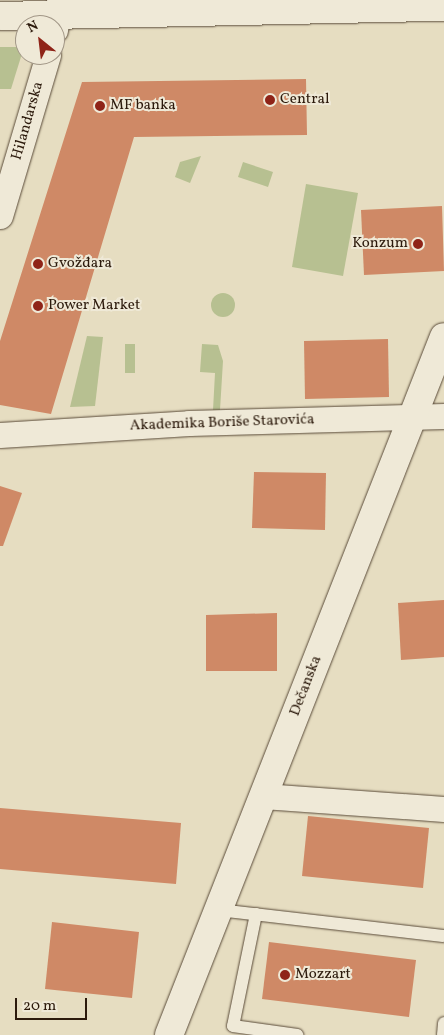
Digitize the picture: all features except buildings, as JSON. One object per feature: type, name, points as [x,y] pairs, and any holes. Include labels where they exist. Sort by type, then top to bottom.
[{"type":"street","points":[[58,15],[444,7]]},
{"type":"street","points":[[0,16],[15,16]]},
{"type":"street","name":"Hilandarska","points":[[0,216],[45,65]]},
{"type":"street","name":"Dečanska","points":[[169,1035],[444,337]]},
{"type":"street","name":"Akademika Boriše Starovića","points":[[0,435],[444,416]]},
{"type":"street","points":[[263,796],[444,809]]},
{"type":"lane","points":[[218,910],[444,936]]},
{"type":"lane","points":[[256,914],[233,1026],[297,1035]]},
{"type":"lane","points":[[443,1035],[444,1023]]},
{"type":"green space","points":[[0,47],[15,47],[15,65],[18,65],[11,89],[0,89]]},
{"type":"green space","points":[[201,156],[190,183],[175,177],[180,162]]},
{"type":"green space","points":[[243,162],[273,172],[268,187],[238,177]]},
{"type":"green space","points":[[306,184],[358,193],[343,276],[292,267]]},
{"type":"green space","points":[[223,293],[231,297],[235,305],[231,313],[223,317],[215,313],[211,305],[215,297]]},
{"type":"green space","points":[[87,336],[103,337],[95,406],[70,407]]},
{"type":"green space","points":[[125,344],[135,344],[135,373],[125,373]]},
{"type":"green space","points":[[202,344],[218,345],[223,361],[220,410],[213,410],[215,373],[200,372]]},
{"type":"place","name":"Central","points":[[270,100]]},
{"type":"place","name":"MF banka","points":[[100,106]]},
{"type":"place","name":"Konzum","points":[[418,244]]},
{"type":"place","name":"Gvožđara","points":[[38,264]]},
{"type":"place","name":"Power Market","points":[[38,306]]},
{"type":"place","name":"Mozzart","points":[[285,975]]}]
